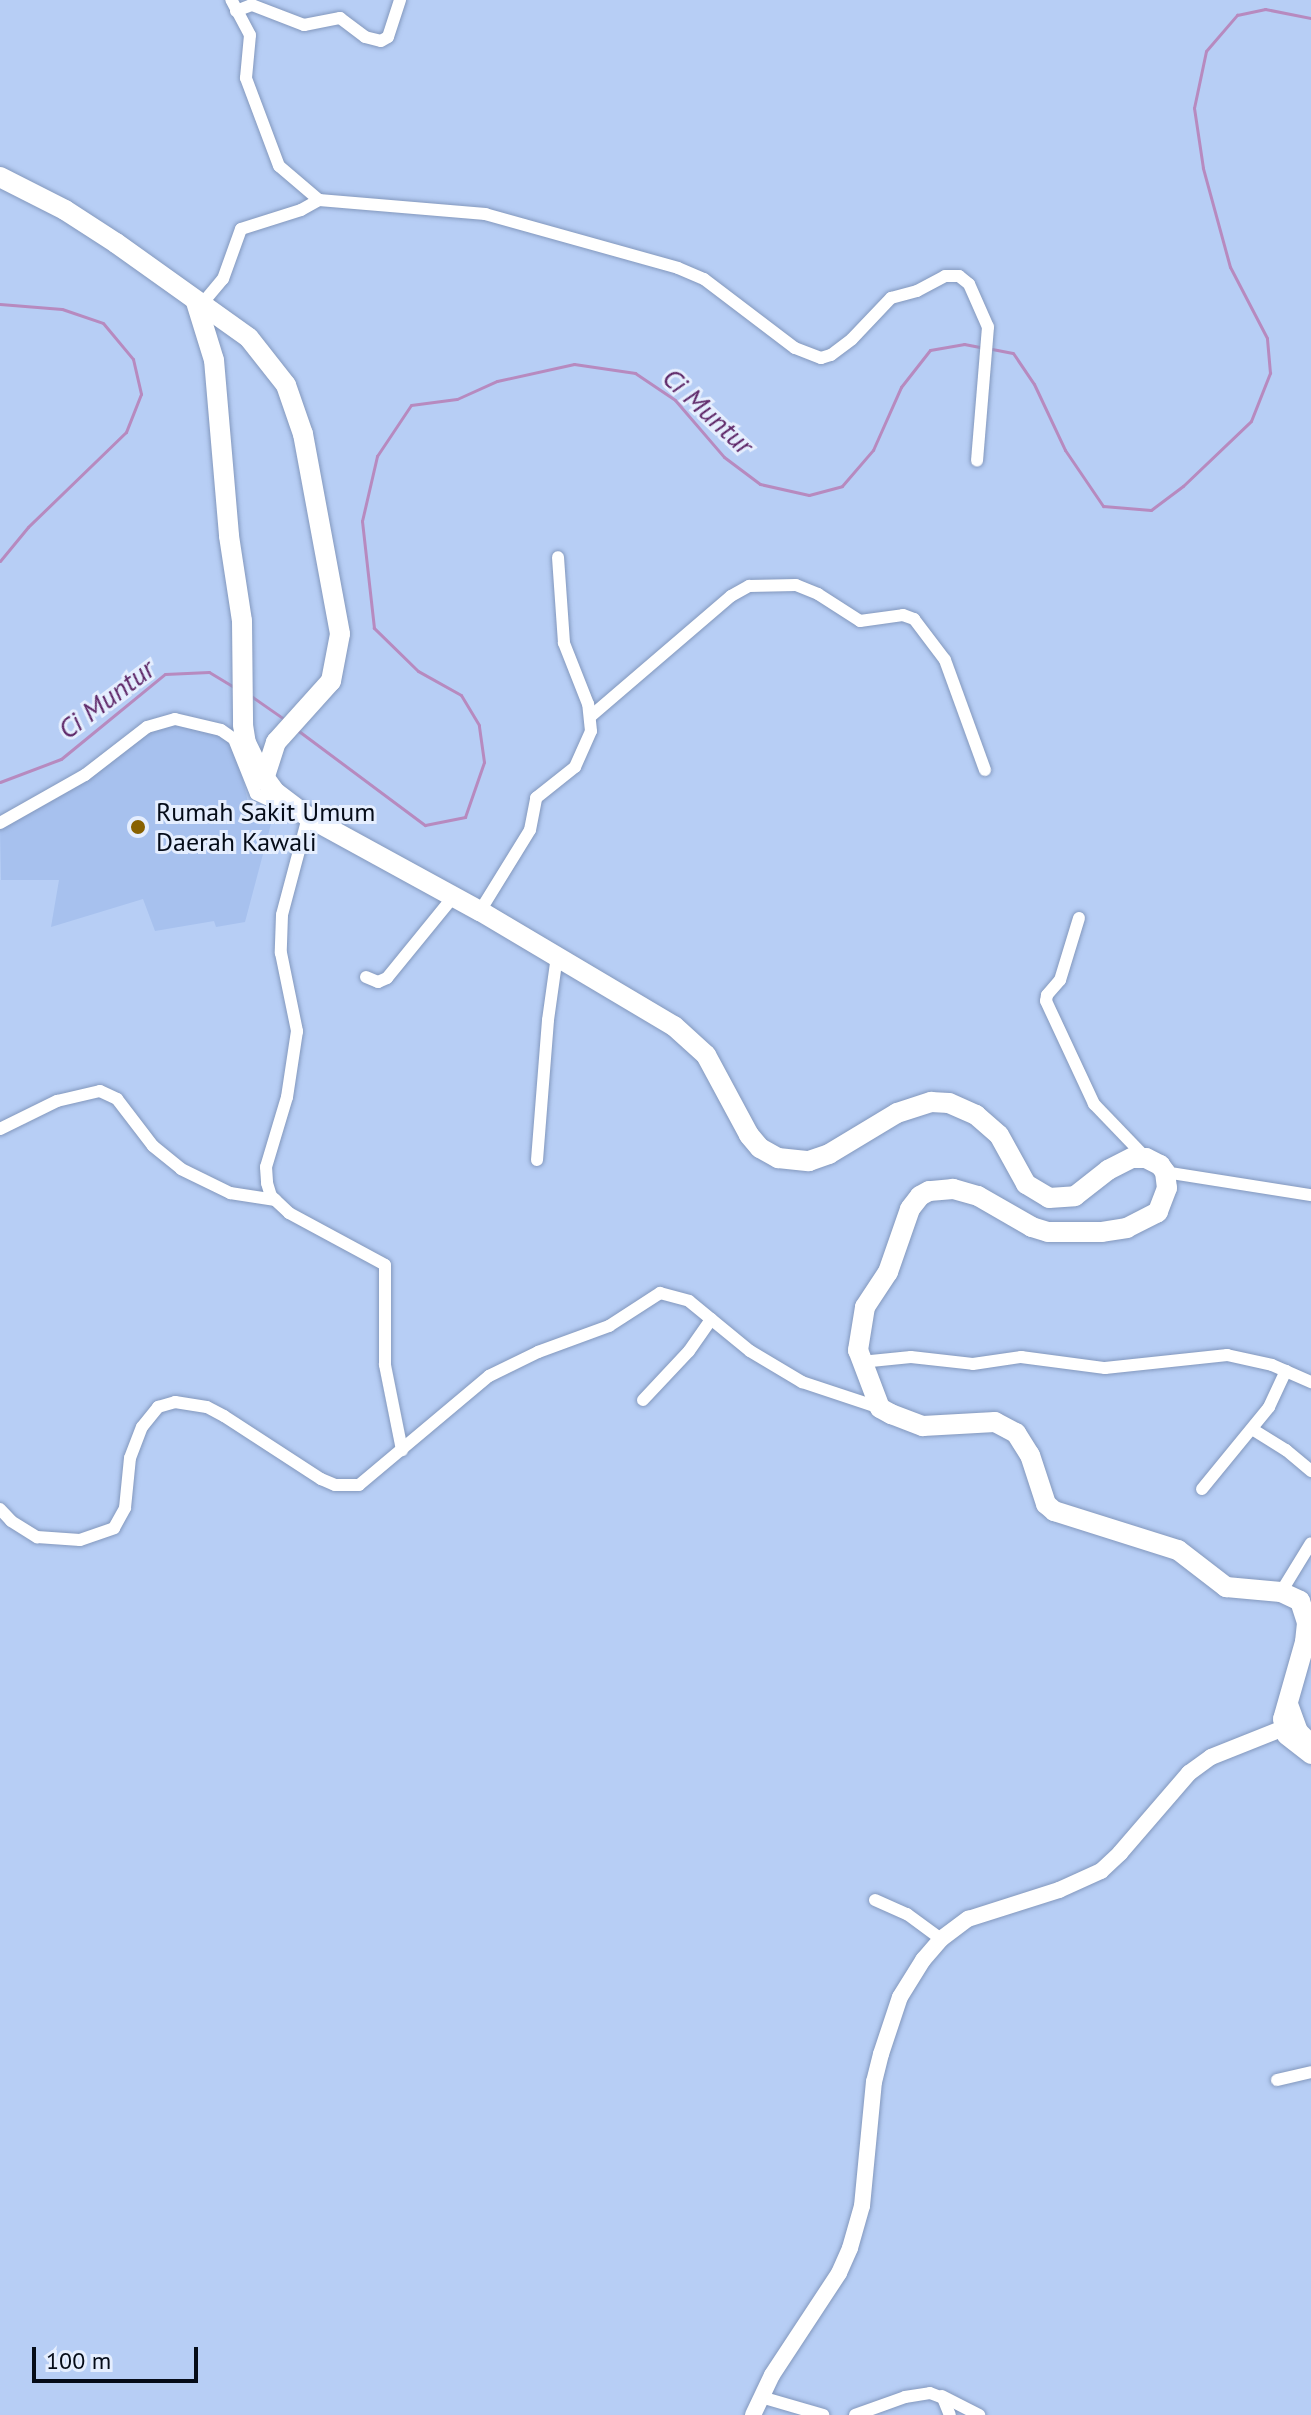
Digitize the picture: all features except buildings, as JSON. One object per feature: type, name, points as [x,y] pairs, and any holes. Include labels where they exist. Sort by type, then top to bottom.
[{"type":"highway","points":[[0,177],[65,210],[249,338],[286,385],[303,434],[339,621],[335,672],[327,687],[282,733],[264,780]]},
{"type":"highway","points":[[199,304],[214,360],[229,536],[242,621],[243,725],[246,743],[264,780],[283,799],[308,817],[557,956],[692,1040],[717,1072],[749,1135],[760,1148],[778,1158],[809,1161],[829,1154],[897,1113],[931,1102],[949,1103],[976,1115],[999,1135],[1026,1184],[1049,1198],[1075,1196],[1124,1161],[1146,1158],[1160,1165],[1165,1172],[1167,1188],[1158,1212],[1127,1228],[1102,1232],[1048,1232],[978,1196],[953,1189],[929,1191],[920,1196],[910,1209],[888,1272],[865,1307],[859,1324],[861,1362],[880,1408],[923,1426],[975,1422],[1004,1426],[1024,1442],[1046,1504],[1054,1511],[1178,1550],[1226,1587],[1281,1592],[1300,1601],[1307,1623],[1303,1654],[1289,1695],[1284,1728],[1311,1754]]},
{"type":"main road","points":[[753,2415],[772,2375],[839,2273],[850,2248],[862,2206],[874,2082],[888,2029],[911,1977],[941,1939],[977,1916],[1059,1890],[1101,1871],[1189,1773],[1211,1757],[1284,1728]]},
{"type":"street","points":[[319,200],[279,166],[247,82],[250,35],[233,6],[253,5],[304,25],[340,18],[365,37],[381,41],[388,37],[400,0]]},
{"type":"street","points":[[199,304],[223,279],[241,229],[301,210],[319,200],[485,214],[678,268],[704,279],[752,318],[812,357],[831,355],[842,348],[891,298],[951,275],[969,284],[986,319],[988,334],[977,461]]},
{"type":"street","points":[[480,911],[530,830],[536,798],[575,767],[585,751],[591,716],[564,643],[558,557]]},
{"type":"street","points":[[591,716],[731,596],[749,586],[796,585],[818,594],[860,621],[903,615],[914,619],[945,660],[985,770]]},
{"type":"street","points":[[0,823],[85,775],[147,727],[175,719],[221,730],[234,739],[256,794],[273,802],[283,799]]},
{"type":"street","points":[[308,817],[282,915],[281,953],[297,1031],[283,1115],[266,1167],[267,1183],[275,1200],[289,1213],[385,1265],[385,1365],[402,1450]]},
{"type":"street","points":[[366,977],[378,982],[387,978],[453,897]]},
{"type":"street","points":[[1079,918],[1060,980],[1046,999],[1094,1104],[1146,1158]]},
{"type":"street","points":[[537,1160],[548,1020],[557,956]]},
{"type":"street","points":[[0,1129],[57,1101],[100,1091],[117,1099],[153,1146],[181,1169],[230,1193],[275,1200]]},
{"type":"street","points":[[1165,1172],[1311,1195]]},
{"type":"street","points":[[0,1509],[11,1521],[37,1537],[80,1540],[114,1528],[125,1508],[130,1458],[142,1427],[158,1407],[175,1402],[207,1407],[265,1446],[335,1485],[348,1487],[365,1482],[489,1376],[538,1352],[609,1326],[660,1293],[678,1296],[750,1351],[802,1382],[880,1408]]},
{"type":"street","points":[[643,1400],[689,1351],[711,1319]]},
{"type":"street","points":[[861,1362],[911,1357],[973,1364],[1021,1357],[1105,1368],[1219,1355],[1242,1357],[1311,1382]]},
{"type":"street","points":[[1202,1489],[1252,1429],[1273,1399],[1286,1371]]},
{"type":"street","points":[[1252,1429],[1286,1450],[1311,1471]]},
{"type":"street","points":[[1281,1592],[1311,1543]]},
{"type":"street","points":[[1289,1695],[1301,1729],[1311,1739]]},
{"type":"street","points":[[875,1900],[907,1914],[941,1939]]},
{"type":"street","points":[[1277,2080],[1311,2072]]},
{"type":"street","points":[[855,2415],[905,2397],[939,2395],[979,2415]]},
{"type":"street","points":[[939,2395],[950,2415]]},
{"type":"street","points":[[761,2397],[823,2415]]},
{"type":"shaded area","name":"Rumah Sakit Umum Daerah Kawali","points":[[176,724],[212,731],[230,744],[240,767],[249,807],[271,824],[245,922],[216,927],[214,921],[155,931],[143,899],[51,927],[59,880],[1,880],[0,830],[73,789],[158,727]]},
{"type":"waterway","name":"Ci Muntur","points":[[992,349],[1013,353],[1034,384],[1065,450],[1103,506],[1151,510],[1183,486],[1251,421],[1270,373],[1267,338],[1230,267],[1203,168],[1194,108],[1206,51],[1237,15],[1265,9],[1311,18]]},
{"type":"waterway","name":"Ci Muntur","points":[[0,304],[62,309],[103,323],[133,359],[141,394],[126,432],[28,527],[0,561]]},
{"type":"waterway","name":"Ci Muntur","points":[[296,729],[425,825],[465,817],[484,762],[479,725],[461,695],[418,671],[374,628],[362,521],[377,456],[411,405],[457,399],[497,381],[574,364],[635,373],[675,400],[724,457],[760,484],[809,495],[842,486],[873,450],[901,387],[930,350],[964,344],[984,348]]},
{"type":"waterway","name":"Ci Muntur","points":[[0,782],[61,759],[165,674],[209,672],[234,687]]},
{"type":"waterway","name":"Ci Muntur","points":[[251,696],[284,719]]},
{"type":"place","name":"Rumah Sakit Umum Daerah Kawali","points":[[138,827]]}]
